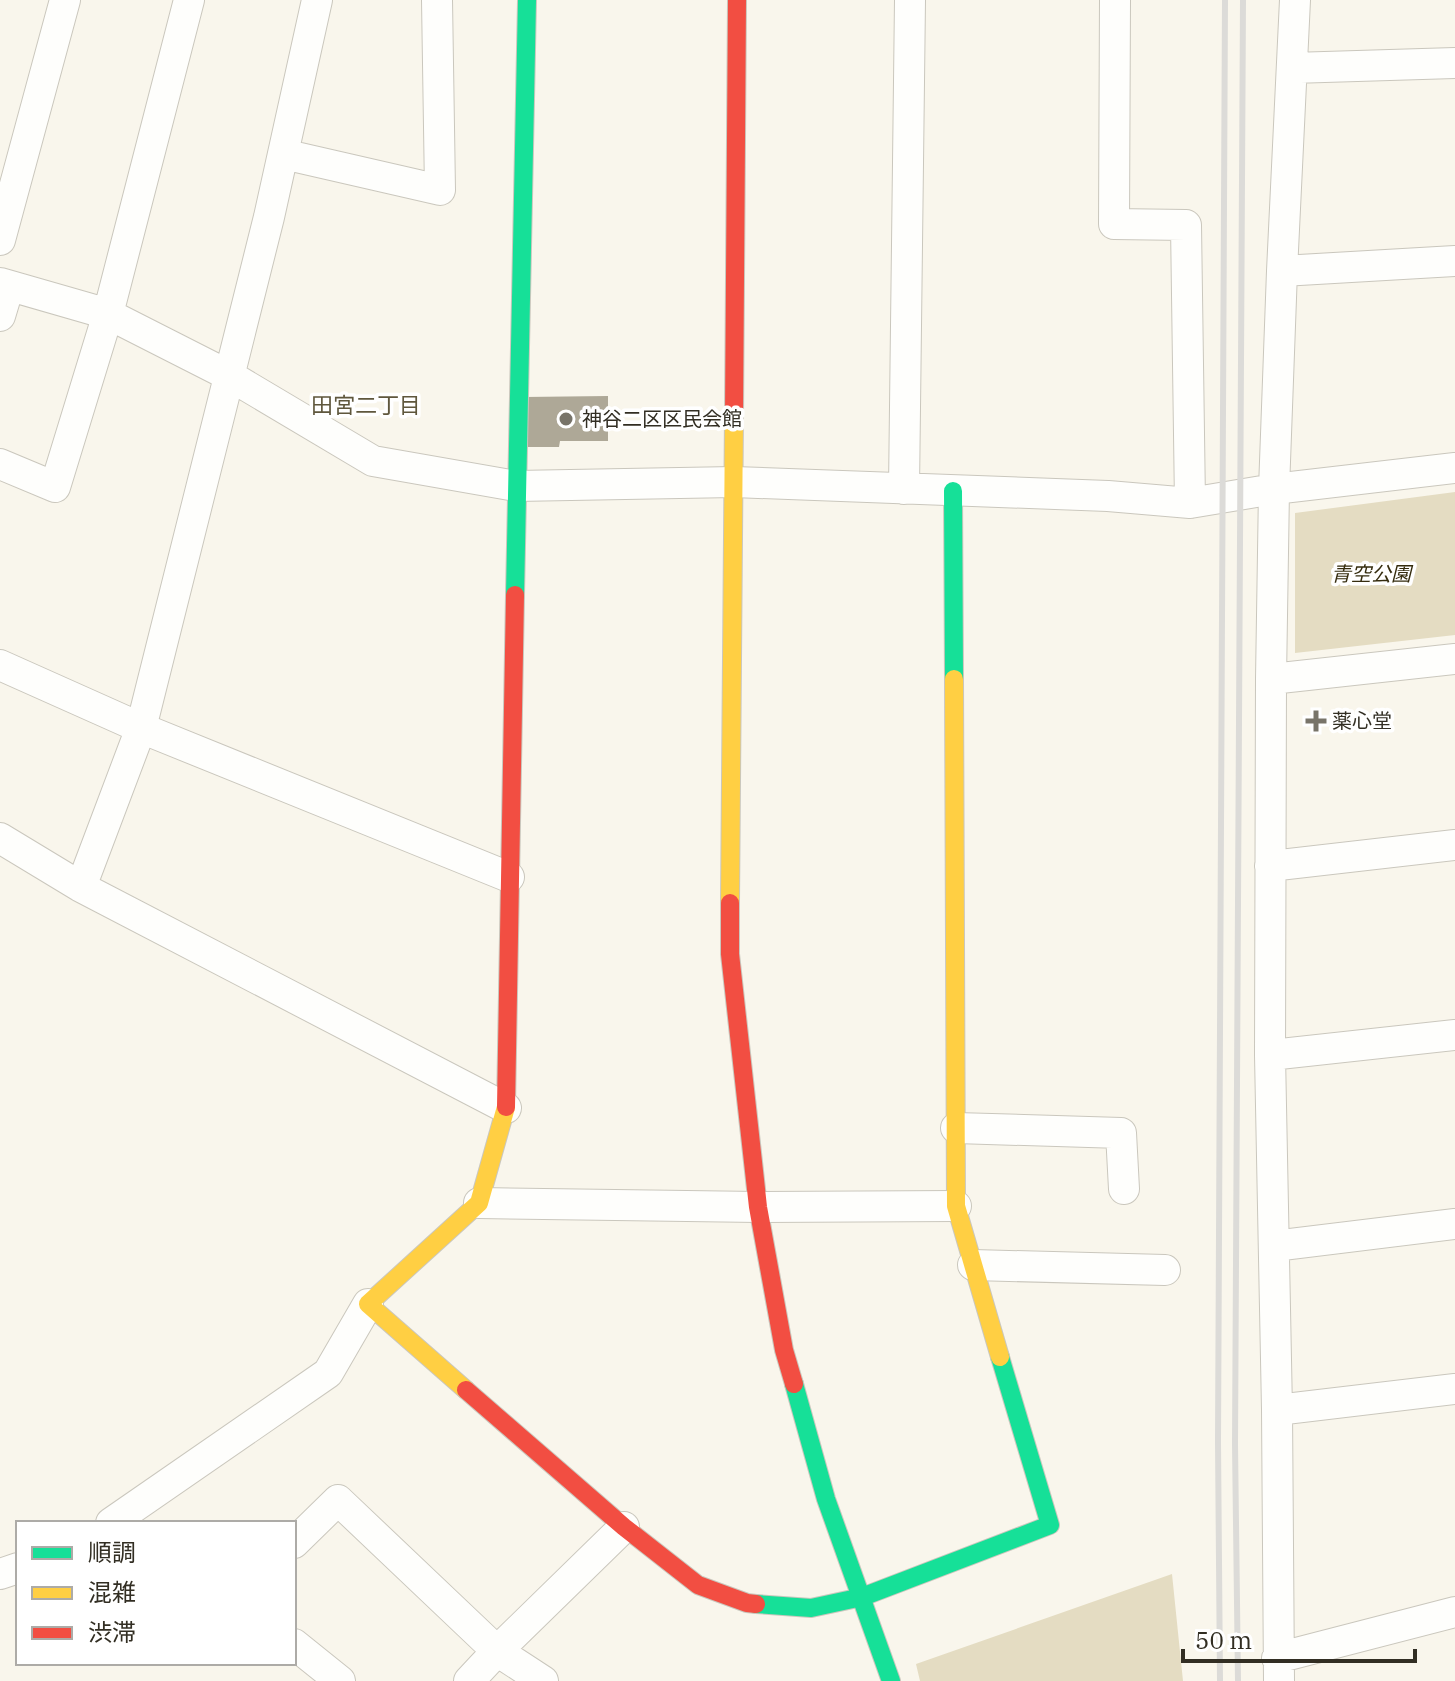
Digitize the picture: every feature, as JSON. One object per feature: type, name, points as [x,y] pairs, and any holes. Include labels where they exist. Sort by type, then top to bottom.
[{"type":"street","points":[[0,240],[65,0]]},
{"type":"street","points":[[0,464],[55,487],[108,314],[189,0]]},
{"type":"street","points":[[81,887],[141,728],[230,376],[317,0]]},
{"type":"street","points":[[283,154],[440,190],[437,0]]},
{"type":"street","points":[[114,1521],[328,1373],[368,1304],[479,1203],[506,1108],[527,0]]},
{"type":"street","points":[[737,0],[730,954],[758,1207],[784,1350],[826,1499],[891,1681]]},
{"type":"street","points":[[904,489],[910,0]]},
{"type":"street","points":[[1115,0],[1114,224],[1186,225],[1190,503]]},
{"type":"street","points":[[1295,0],[1274,489],[1271,679],[1270,1055],[1278,1669],[1455,1612]]},
{"type":"street","points":[[1292,68],[1455,63]]},
{"type":"street","points":[[1282,271],[1455,261]]},
{"type":"street","points":[[0,316],[4,284],[108,314],[230,376],[373,461],[516,486],[734,482],[1108,496],[1190,503],[1274,489],[1455,468]]},
{"type":"street","points":[[368,1304],[624,1527],[698,1585],[747,1603],[811,1608],[862,1597],[1050,1525],[956,1206],[953,491]]},
{"type":"street","points":[[1271,679],[1455,659]]},
{"type":"street","points":[[0,665],[141,728],[509,877]]},
{"type":"street","points":[[0,838],[81,887],[506,1108]]},
{"type":"street","points":[[1270,866],[1455,845]]},
{"type":"street","points":[[1270,1055],[1455,1035]]},
{"type":"street","points":[[956,1128],[1121,1133],[1124,1189]]},
{"type":"street","points":[[479,1203],[956,1206]]},
{"type":"street","points":[[1274,1246],[1455,1224]]},
{"type":"street","points":[[973,1265],[1165,1270]]},
{"type":"street","points":[[1277,1410],[1455,1389]]},
{"type":"street","points":[[296,1541],[338,1500],[497,1651],[543,1681]]},
{"type":"street","points":[[469,1681],[624,1527]]},
{"type":"street","points":[[296,1646],[340,1681]]},
{"type":"green space","name":"青空公園","points":[[1455,492],[1455,635],[1295,653],[1295,513]]},
{"type":"green space","points":[[1172,1574],[1183,1681],[920,1681],[916,1664]]},
{"type":"building","name":"神谷二区区民会館","points":[[608,396],[608,441],[560,441],[559,447],[523,447],[524,397]]},
{"type":"railway","points":[[1220,1681],[1218,1442],[1225,0]]},
{"type":"railway","points":[[1238,1681],[1235,1444],[1243,0]]},
{"type":"traffic: fast","points":[[515,595],[527,0]]},
{"type":"traffic: fast","points":[[953,491],[954,679]]},
{"type":"traffic: fast","points":[[756,1604],[811,1608],[862,1597],[1050,1525],[1000,1357]]},
{"type":"traffic: fast","points":[[794,1384],[826,1499],[891,1681]]},
{"type":"traffic: slow","points":[[730,903],[734,416]]},
{"type":"traffic: slow","points":[[954,679],[956,1206],[1000,1357]]},
{"type":"traffic: slow","points":[[466,1390],[368,1304],[479,1203],[506,1107]]},
{"type":"traffic: jam","points":[[734,416],[737,0]]},
{"type":"traffic: jam","points":[[506,1107],[515,595]]},
{"type":"traffic: jam","points":[[730,903],[730,954],[758,1207],[784,1350],[794,1384]]},
{"type":"traffic: jam","points":[[466,1390],[624,1527],[698,1585],[756,1604]]},
{"type":"place","name":"神谷二区区民会館","points":[[566,419]]},
{"type":"place","name":"薬心堂","points":[[1316,721]]},
{"type":"district","name":"田宮二丁目","points":[[366,405]]}]
